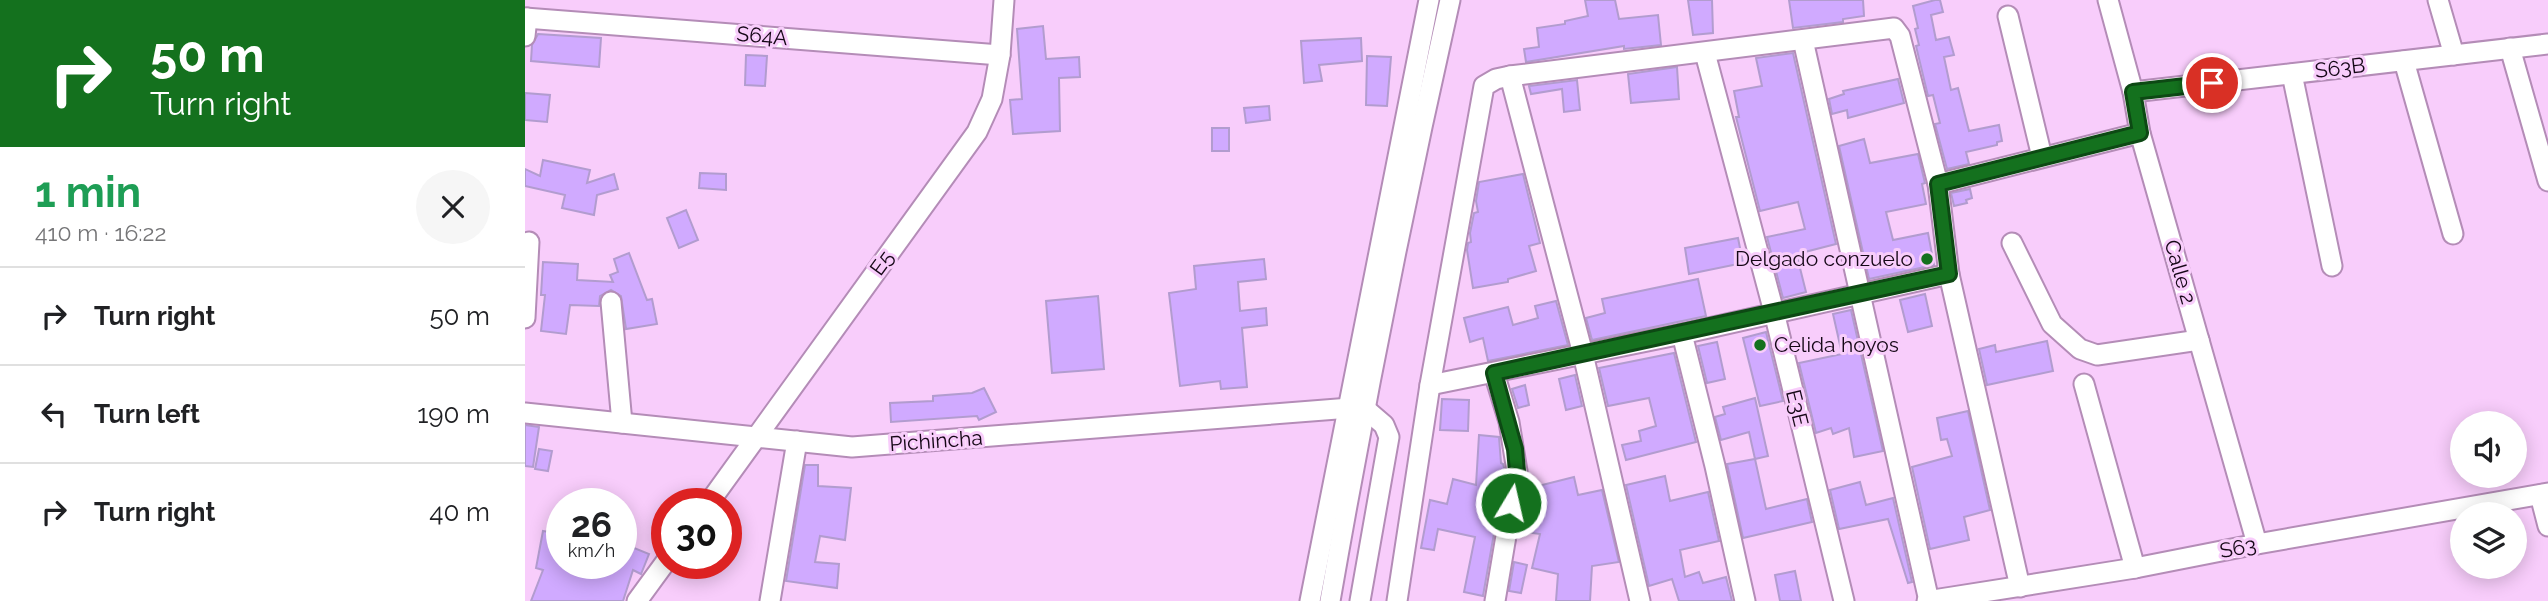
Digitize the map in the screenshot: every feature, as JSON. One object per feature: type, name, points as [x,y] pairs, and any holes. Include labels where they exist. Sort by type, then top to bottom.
[{"type":"street","name":"E5","points":[[720,488],[977,132],[992,99],[1000,55],[1004,0]]},
{"type":"street","points":[[1330,601],[1355,409],[1429,0]]},
{"type":"street","points":[[1310,601],[1355,409],[1383,322],[1409,181],[1450,0]]},
{"type":"street","name":"Calle 2","points":[[2108,0],[2133,92],[2140,133],[2257,544]]},
{"type":"street","points":[[2438,0],[2454,55]]},
{"type":"street","points":[[2008,16],[2042,157]]},
{"type":"street","name":"S64A","points":[[526,24],[1000,55]]},
{"type":"street","points":[[1397,601],[1430,385],[1485,86],[1496,79],[1510,76],[1894,28],[1898,31],[1938,184],[1949,274],[2020,587]]},
{"type":"street","points":[[1803,40],[1928,601]]},
{"type":"street","name":"S63B","points":[[2133,92],[2548,44]]},
{"type":"street","points":[[2510,48],[2548,181]]},
{"type":"street","name":"E3E","points":[[1705,53],[1774,312],[1844,601]]},
{"type":"street","points":[[2404,61],[2453,234]]},
{"type":"street","points":[[2292,74],[2332,266]]},
{"type":"street","points":[[1510,76],[1583,354],[1640,601]]},
{"type":"street","points":[[1938,184],[2140,133]]},
{"type":"street","points":[[525,318],[529,242]]},
{"type":"street","points":[[2012,243],[2052,324],[2080,349],[2097,355],[2199,340]]},
{"type":"street","points":[[1430,385],[1682,334],[1949,274]]},
{"type":"street","points":[[611,302],[622,423]]},
{"type":"street","points":[[1682,334],[1716,466],[1745,601]]},
{"type":"street","points":[[1494,373],[1509,422],[1517,471],[1495,601]]},
{"type":"street","points":[[2084,384],[2135,568]]},
{"type":"street","points":[[1355,409],[1384,425],[1389,437],[1360,601]]},
{"type":"street","name":"Pichincha","points":[[525,412],[852,447],[1355,409]]},
{"type":"street","points":[[770,601],[797,442]]},
{"type":"street","points":[[2544,494],[2548,526]]},
{"type":"street","name":"S63","points":[[1928,601],[2135,568],[2544,494]]},
{"type":"street","points":[[637,601],[653,579]]},
{"type":"building","points":[[1585,0],[1615,0],[1619,19],[1658,15],[1661,45],[1624,49],[1624,46],[1526,62],[1524,49],[1539,47],[1537,28],[1565,24],[1565,21],[1588,16]]},
{"type":"building","points":[[1688,0],[1712,0],[1713,33],[1693,35]]},
{"type":"building","points":[[1789,0],[1863,0],[1864,16],[1843,19],[1843,22],[1793,28]]},
{"type":"building","points":[[1940,0],[1943,12],[1931,15],[1936,40],[1949,37],[1954,55],[1944,57],[1951,90],[1958,88],[1969,131],[1999,125],[2002,141],[1997,142],[1997,145],[1966,152],[1969,164],[1947,169],[1935,124],[1940,123],[1933,95],[1928,96],[1916,46],[1919,45],[1915,29],[1918,28],[1913,6]]},
{"type":"building","points":[[1043,26],[1046,59],[1079,57],[1080,77],[1059,78],[1060,131],[1013,134],[1010,100],[1022,99],[1017,29]]},
{"type":"building","points":[[538,34],[601,38],[599,67],[531,61],[532,45]]},
{"type":"building","points":[[1361,38],[1362,61],[1319,65],[1322,81],[1304,83],[1301,41]]},
{"type":"building","points":[[1793,53],[1836,244],[1797,256],[1806,292],[1783,298],[1767,237],[1805,229],[1798,202],[1760,211],[1736,117],[1739,117],[1734,91],[1762,86],[1756,58]]},
{"type":"building","points":[[746,55],[767,56],[765,86],[745,85]]},
{"type":"building","points":[[1367,56],[1391,57],[1387,106],[1366,105]]},
{"type":"building","points":[[1677,67],[1679,99],[1631,103],[1628,74]]},
{"type":"building","points":[[1898,79],[1904,103],[1848,118],[1847,110],[1832,114],[1829,99],[1844,94],[1843,91]]},
{"type":"building","points":[[1577,80],[1580,110],[1564,112],[1562,89],[1531,94],[1529,86]]},
{"type":"building","points":[[525,93],[550,95],[547,122],[525,120]]},
{"type":"building","points":[[1269,106],[1270,120],[1246,123],[1244,108]]},
{"type":"building","points":[[1212,128],[1229,128],[1229,151],[1212,151]]},
{"type":"building","points":[[1864,139],[1870,163],[1918,154],[1925,183],[1922,184],[1926,204],[1886,212],[1893,240],[1928,233],[1934,265],[1869,279],[1839,146]]},
{"type":"building","points":[[543,160],[590,170],[587,183],[614,174],[618,189],[597,195],[594,215],[562,208],[565,195],[525,186],[525,169],[540,176]]},
{"type":"building","points":[[700,173],[726,174],[726,190],[699,188]]},
{"type":"building","points":[[1523,174],[1540,243],[1529,246],[1536,271],[1508,279],[1508,282],[1473,288],[1467,250],[1468,243],[1471,242],[1474,213],[1478,212],[1476,201],[1479,182]]},
{"type":"building","points":[[1970,189],[1972,198],[1966,200],[1967,203],[1954,206],[1951,193]]},
{"type":"building","points":[[686,210],[698,240],[679,248],[667,218]]},
{"type":"building","points":[[1738,238],[1743,263],[1689,274],[1685,248]]},
{"type":"building","points":[[629,253],[647,300],[652,299],[657,324],[626,329],[621,296],[611,290],[600,296],[599,306],[570,305],[566,334],[541,331],[545,295],[541,295],[543,262],[578,264],[577,280],[613,282],[610,275],[618,272],[614,259]]},
{"type":"building","points":[[1264,259],[1266,279],[1238,282],[1240,311],[1266,308],[1267,325],[1242,328],[1247,387],[1221,389],[1220,381],[1180,386],[1169,293],[1196,289],[1194,266]]},
{"type":"building","points":[[1698,279],[1706,316],[1592,340],[1586,318],[1605,313],[1602,299]]},
{"type":"building","points":[[1925,294],[1932,326],[1908,332],[1900,300]]},
{"type":"building","points":[[1098,296],[1104,369],[1052,373],[1046,301]]},
{"type":"building","points":[[1556,301],[1568,345],[1488,361],[1483,338],[1470,342],[1464,318],[1508,307],[1513,325],[1538,318],[1535,306]]},
{"type":"building","points":[[1851,310],[1883,451],[1854,457],[1849,428],[1833,434],[1831,428],[1816,433],[1799,363],[1842,354],[1833,314]]},
{"type":"building","points":[[1766,332],[1783,401],[1760,406],[1743,338]]},
{"type":"building","points":[[2047,341],[2053,371],[1987,385],[1979,349],[1995,345],[1996,352]]},
{"type":"building","points":[[1717,342],[1725,379],[1707,383],[1698,346]]},
{"type":"building","points":[[1674,353],[1696,442],[1626,460],[1622,445],[1641,441],[1639,431],[1656,426],[1649,398],[1608,406],[1599,368]]},
{"type":"building","points":[[1575,375],[1582,406],[1566,410],[1559,379]]},
{"type":"building","points":[[1525,385],[1529,405],[1518,408],[1512,389]]},
{"type":"building","points":[[984,388],[996,412],[979,420],[977,416],[891,422],[890,403],[933,401],[933,396],[972,393]]},
{"type":"building","points":[[1755,398],[1768,456],[1755,459],[1749,432],[1721,440],[1715,417],[1725,414],[1723,407]]},
{"type":"building","points":[[1442,399],[1469,400],[1468,431],[1440,430]]},
{"type":"building","points":[[1968,411],[1990,510],[1964,517],[1969,540],[1930,549],[1912,467],[1952,456],[1947,439],[1941,440],[1937,418]]},
{"type":"building","points":[[525,425],[539,427],[533,467],[525,466]]},
{"type":"building","points":[[1479,435],[1499,437],[1501,463],[1505,471],[1483,596],[1464,592],[1475,537],[1438,529],[1434,550],[1421,548],[1430,500],[1447,504],[1453,479],[1476,485]]},
{"type":"building","points":[[539,449],[552,451],[548,471],[535,469]]},
{"type":"building","points":[[1755,459],[1766,509],[1807,499],[1812,522],[1743,538],[1727,464]]},
{"type":"building","points":[[805,465],[818,465],[818,486],[851,488],[845,540],[820,536],[815,562],[839,564],[837,588],[786,581]]},
{"type":"building","points":[[1665,476],[1670,501],[1708,492],[1719,541],[1680,550],[1685,577],[1699,572],[1703,583],[1726,577],[1732,601],[1679,601],[1672,579],[1649,586],[1626,485]]},
{"type":"building","points":[[1574,477],[1578,495],[1602,490],[1619,562],[1592,566],[1590,601],[1556,601],[1558,574],[1532,568],[1540,534],[1519,531],[1526,489]]},
{"type":"building","points":[[1860,482],[1866,505],[1893,498],[1912,582],[1908,583],[1888,519],[1839,529],[1830,490]]},
{"type":"building","points":[[543,531],[546,531],[546,579],[630,579],[623,601],[531,601],[543,570],[536,568]]},
{"type":"building","points":[[637,549],[649,554],[641,574],[637,572]]},
{"type":"building","points":[[1514,562],[1527,565],[1521,593],[1509,591]]},
{"type":"building","points":[[1795,571],[1801,601],[1780,601],[1775,575]]},
{"type":"place","name":"Delgado conzuelo","points":[[1927,259]]},
{"type":"place","name":"Celida hoyos","points":[[1760,345]]},
{"type":"route","points":[[1511,503],[1517,471],[1515,449],[1494,373],[1949,274],[1938,184],[2140,133],[2133,92],[2212,83]]}]
